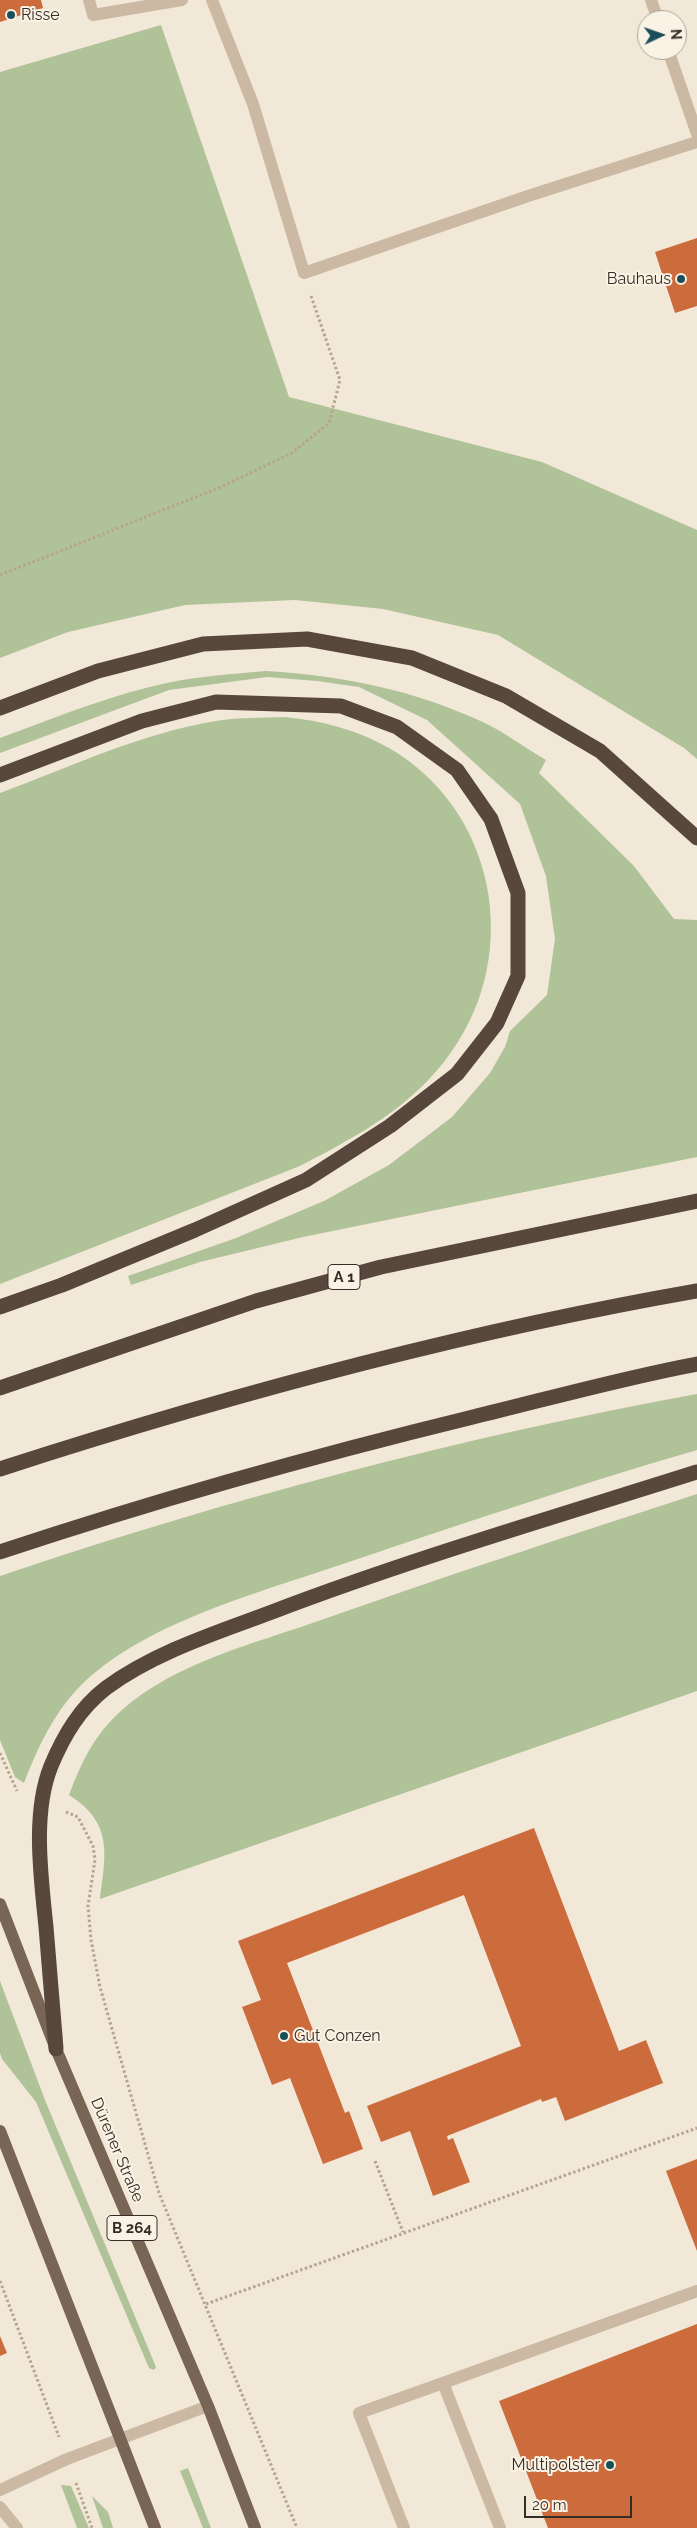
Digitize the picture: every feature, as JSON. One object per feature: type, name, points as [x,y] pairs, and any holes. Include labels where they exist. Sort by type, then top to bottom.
[{"type":"highway","points":[[0,708],[98,671],[203,644],[307,639],[412,658],[506,696],[600,751],[697,838]]},
{"type":"highway","points":[[0,775],[142,720],[216,702],[341,706],[396,727],[457,770],[491,819],[518,893],[518,976],[497,1023],[457,1074],[390,1126],[306,1180],[186,1233],[0,1308]]},
{"type":"highway","name":"A 1","points":[[0,1388],[265,1298],[381,1267],[697,1201]]},
{"type":"highway","points":[[0,1469],[126,1429],[310,1378],[496,1333],[697,1291]]},
{"type":"highway","points":[[0,1552],[200,1488],[350,1448],[697,1364]]},
{"type":"highway","points":[[56,2048],[40,1864],[42,1806],[50,1768],[68,1729],[86,1706],[106,1688],[144,1665],[185,1644],[354,1580],[697,1472]]},
{"type":"main road","name":"Dürener Straße","points":[[0,1904],[56,2048],[208,2406],[255,2528]]},
{"type":"main road","points":[[0,2131],[155,2528]]},
{"type":"street","points":[[89,0],[93,15],[182,0]]},
{"type":"street","points":[[212,0],[253,104],[304,273],[528,196],[697,142]]},
{"type":"street","points":[[671,60],[697,134]]},
{"type":"street","points":[[404,2528],[359,2412],[697,2291]]},
{"type":"street","points":[[443,2383],[500,2528]]},
{"type":"street","points":[[0,2490],[67,2460],[208,2406]]},
{"type":"street","points":[[0,2507],[14,2527]]},
{"type":"path","points":[[0,575],[221,487],[292,453],[329,423],[340,380],[304,273]]},
{"type":"path","points":[[0,1753],[13,1788],[27,1803],[78,1817],[93,1846],[95,1860],[88,1906],[91,1940],[100,1987],[159,2193],[297,2528]]},
{"type":"path","points":[[206,2304],[697,2128]]},
{"type":"path","points":[[375,2161],[403,2232]]},
{"type":"path","points":[[0,2280],[92,2528]]},
{"type":"green space","points":[[161,25],[289,397],[542,462],[697,530],[697,759],[684,748],[498,635],[383,609],[295,600],[185,605],[68,632],[0,658],[0,72]]},
{"type":"green space","points":[[266,671],[324,677],[379,687],[433,702],[494,728],[546,760],[539,773],[634,866],[674,919],[697,920],[697,1157],[303,1237],[200,1262],[131,1285],[128,1276],[236,1238],[324,1201],[389,1165],[452,1117],[490,1073],[505,1047],[510,1031],[547,995],[555,939],[546,876],[520,804],[427,720],[359,687],[267,677],[169,690],[0,753],[0,738],[124,694],[167,683]]},
{"type":"green space","points":[[285,717],[338,727],[377,741],[425,775],[454,808],[474,845],[487,886],[491,928],[487,971],[474,1012],[452,1051],[437,1071],[402,1104],[364,1131],[300,1166],[0,1284],[0,793],[134,742],[188,726],[242,718]]},
{"type":"green space","points":[[697,1394],[697,1450],[607,1477],[243,1597],[146,1638],[118,1656],[80,1686],[51,1724],[24,1783],[15,1777],[0,1740],[0,1576],[172,1521],[346,1472],[521,1430]]},
{"type":"green space","points":[[697,1494],[697,1691],[100,1899],[104,1853],[100,1828],[83,1806],[69,1795],[84,1760],[96,1739],[112,1719],[143,1693],[191,1667],[243,1646]]},
{"type":"green space","points":[[0,1981],[45,2100],[156,2367],[154,2370],[149,2368],[36,2102],[2,2059],[0,2053]]},
{"type":"green space","points":[[188,2468],[211,2528],[203,2528],[180,2471]]},
{"type":"green space","points":[[61,2485],[71,2486],[89,2528],[77,2528]]},
{"type":"green space","points":[[92,2496],[108,2512],[113,2528],[103,2528]]},
{"type":"building","name":"Risse","points":[[0,0],[41,0],[43,8],[0,22]]},
{"type":"building","name":"Bauhaus","points":[[697,238],[697,306],[675,313],[655,252]]},
{"type":"building","points":[[534,1828],[619,2051],[646,2040],[663,2083],[565,2121],[556,2097],[542,2102],[541,2099],[447,2136],[448,2140],[453,2138],[470,2182],[433,2196],[410,2131],[381,2142],[367,2106],[521,2046],[464,1895],[287,1963],[345,2113],[349,2111],[363,2149],[323,2164],[290,2078],[272,2085],[242,2007],[261,2000],[238,1941]]},
{"type":"building","points":[[697,2159],[697,2251],[666,2171]]},
{"type":"building","name":"Multipolster","points":[[697,2324],[697,2528],[548,2528],[499,2401]]},
{"type":"building","points":[[0,2336],[7,2353],[0,2356]]},
{"type":"place","name":"Risse","points":[[11,15]]},
{"type":"place","name":"Bauhaus","points":[[681,279]]},
{"type":"place","name":"Gut Conzen","points":[[284,2036]]},
{"type":"place","name":"Multipolster","points":[[610,2465]]}]
